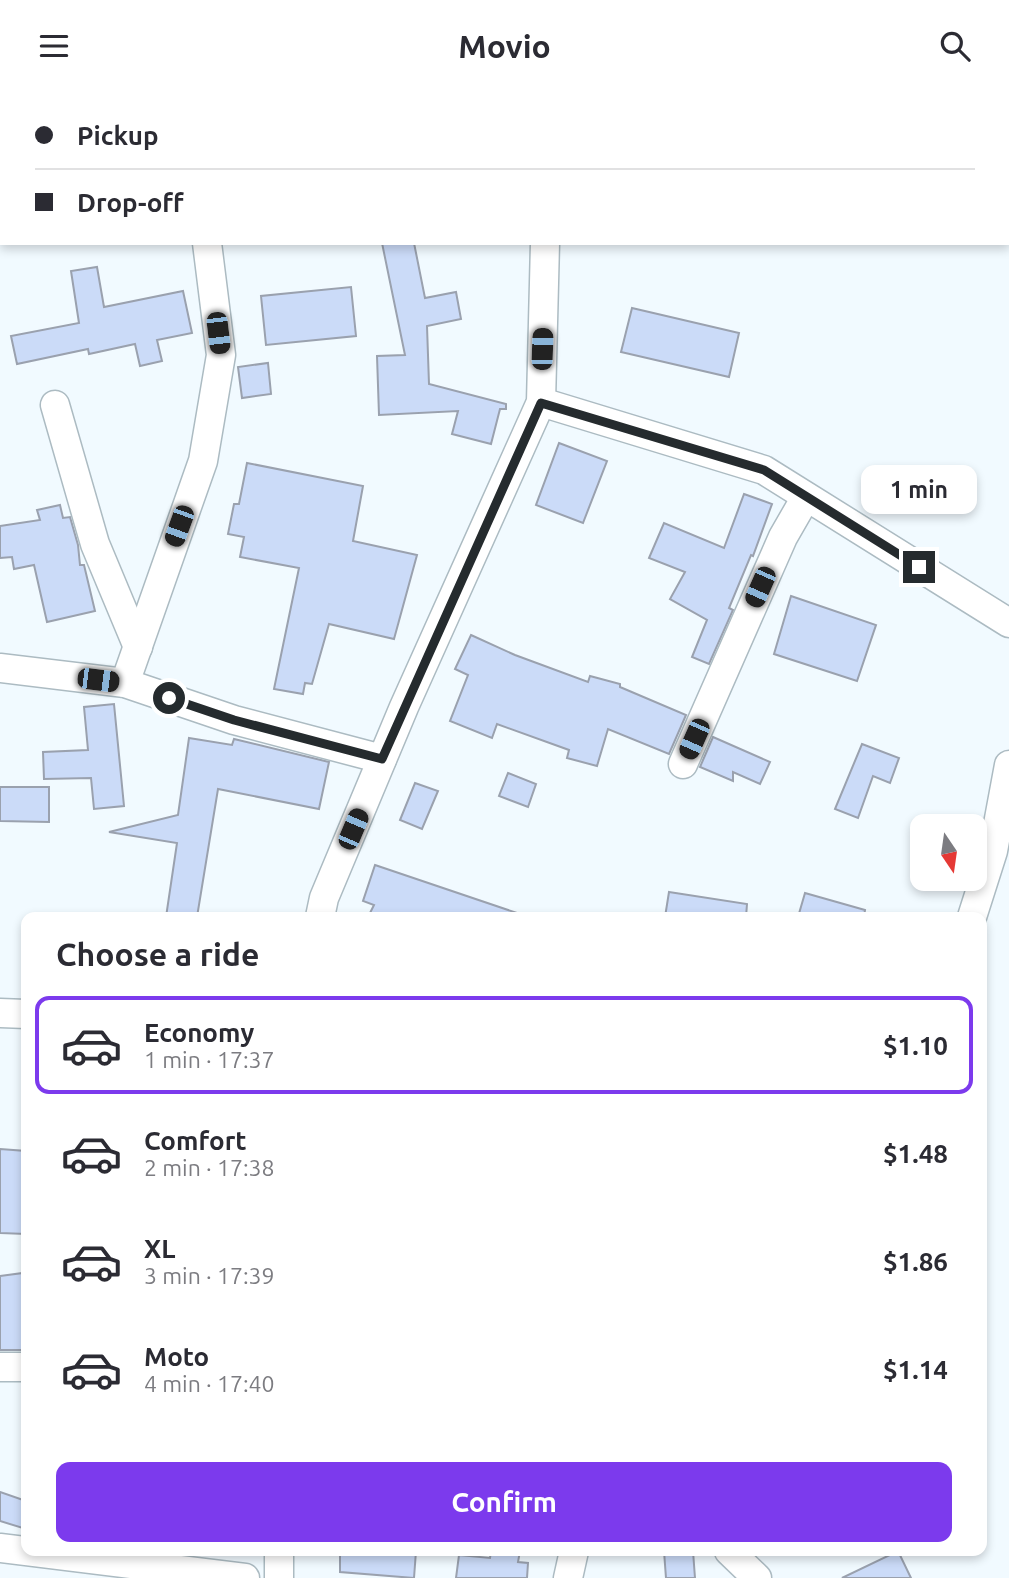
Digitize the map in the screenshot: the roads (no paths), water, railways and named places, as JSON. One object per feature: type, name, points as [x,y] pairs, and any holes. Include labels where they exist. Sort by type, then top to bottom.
[{"type":"street","points":[[125,683],[202,461],[221,355],[207,245]]},
{"type":"street","points":[[321,912],[324,898],[382,759],[541,403],[545,245]]},
{"type":"street","points":[[541,403],[764,470],[1009,623]]},
{"type":"street","points":[[55,405],[94,544],[138,647]]},
{"type":"street","points":[[683,764],[783,537],[806,497]]},
{"type":"street","points":[[0,668],[125,683],[234,720],[382,759]]},
{"type":"street","points":[[974,912],[993,851],[1009,765]]},
{"type":"street","points":[[0,1013],[21,1014]]},
{"type":"street","points":[[0,1367],[21,1367]]},
{"type":"street","points":[[0,1548],[21,1551]]},
{"type":"street","points":[[65,1556],[235,1577]]},
{"type":"street","points":[[279,1556],[279,1578]]},
{"type":"street","points":[[568,1578],[573,1556]]},
{"type":"street","points":[[734,1556],[757,1578]]}]
